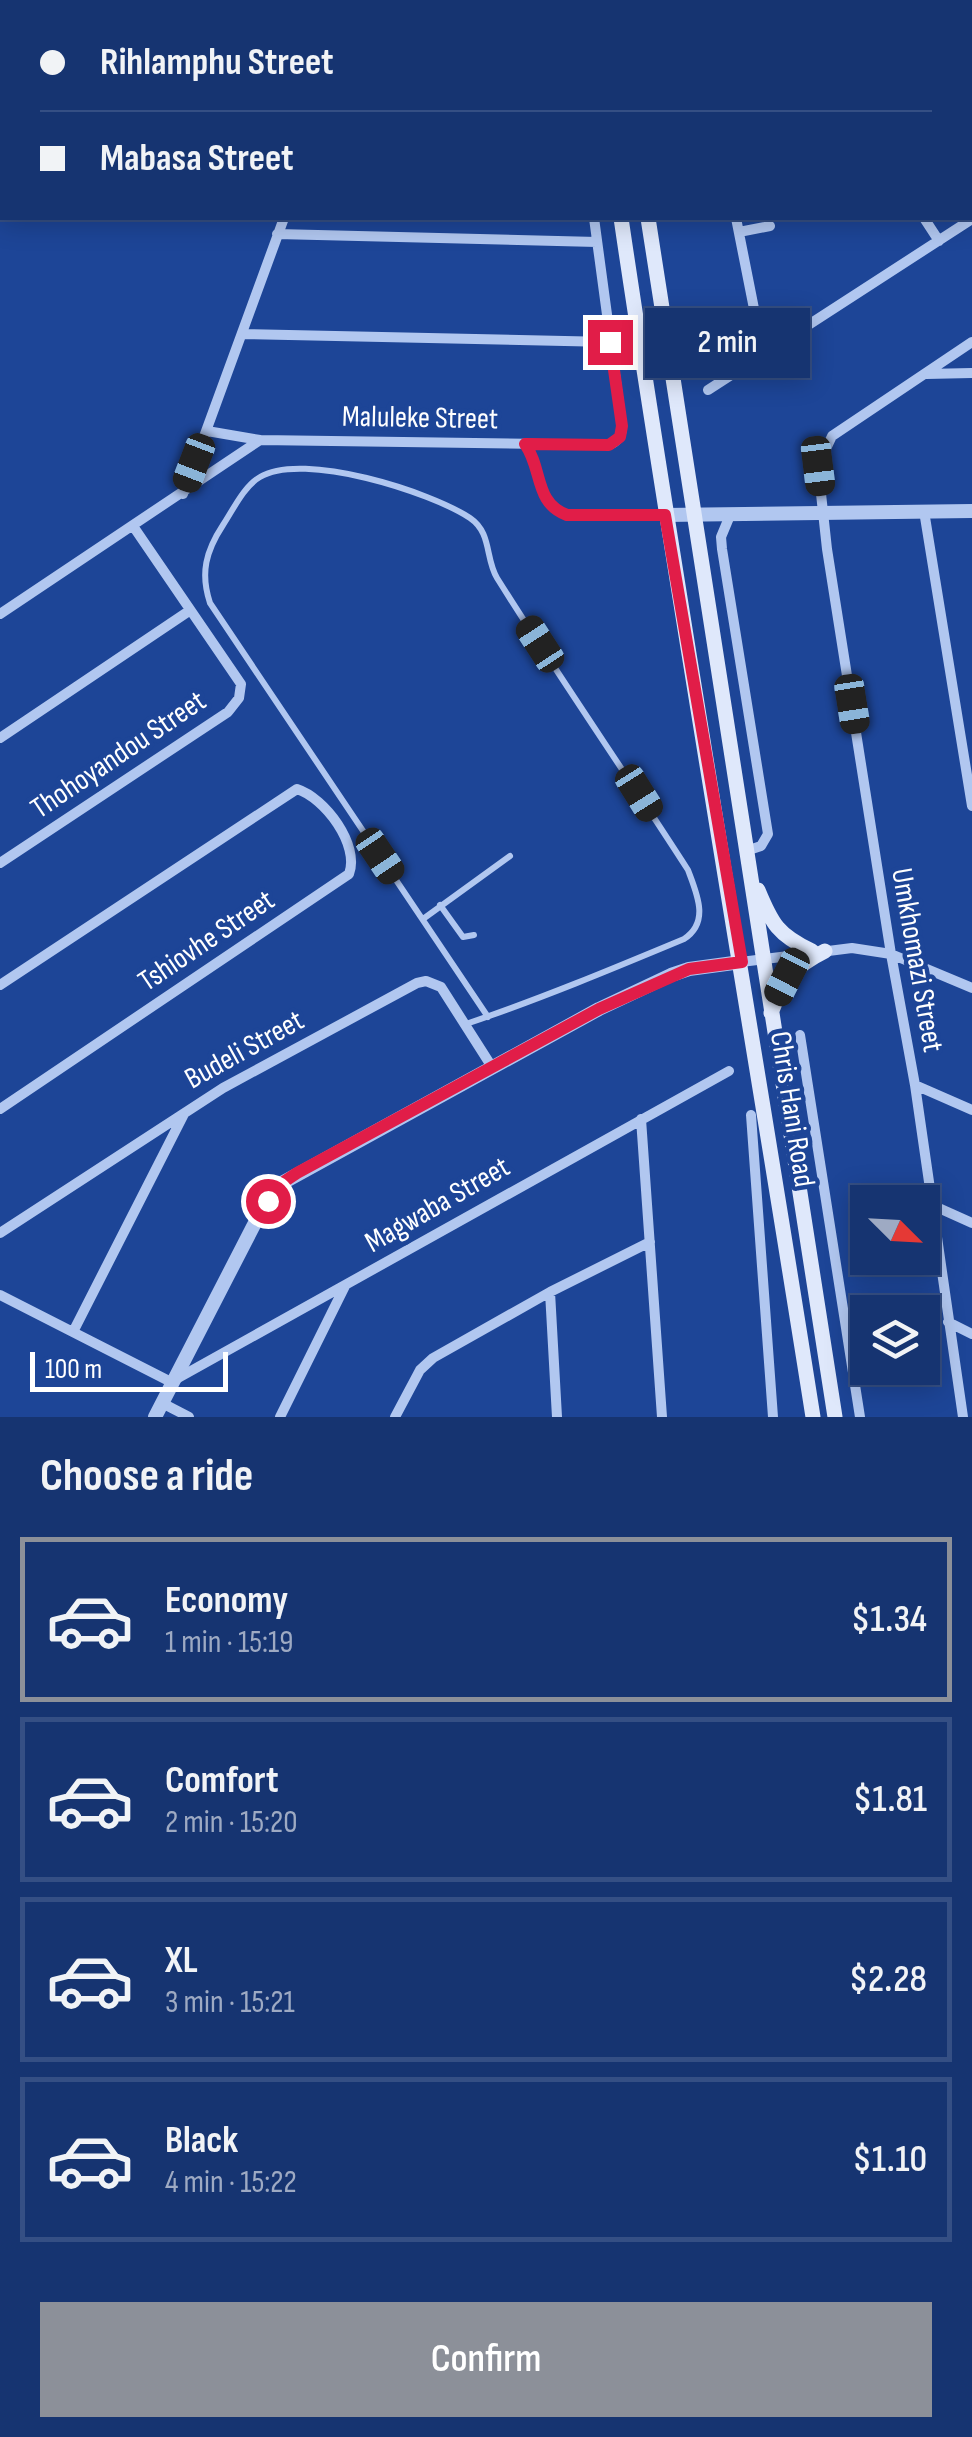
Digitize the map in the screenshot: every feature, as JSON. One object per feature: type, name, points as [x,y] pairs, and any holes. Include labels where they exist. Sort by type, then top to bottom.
[{"type":"main road","name":"Chris Hani Road","points":[[621,220],[665,515],[742,962],[813,1417]]},
{"type":"main road","name":"Chris Hani Road","points":[[648,220],[835,1417]]},
{"type":"main road","points":[[748,868],[771,923],[795,944],[819,951]]},
{"type":"main road","points":[[771,1013],[787,977],[819,951]]},
{"type":"street","points":[[182,496],[283,220]]},
{"type":"street","points":[[242,334],[610,342],[594,220]]},
{"type":"street","points":[[736,220],[762,354]]},
{"type":"street","points":[[925,220],[939,241]]},
{"type":"street","points":[[708,390],[970,220]]},
{"type":"street","points":[[739,232],[770,226]]},
{"type":"street","points":[[277,234],[598,242]]},
{"type":"street","name":"Maluleke Street","points":[[207,431],[260,440],[609,445],[620,437],[622,426],[610,342]]},
{"type":"street","name":"Umkhomazi Street","points":[[929,1185],[890,954],[818,466],[827,442],[972,342]]},
{"type":"street","points":[[925,374],[972,373]]},
{"type":"street","points":[[0,614],[182,496],[260,440]]},
{"type":"street","points":[[525,444],[535,461],[543,496],[567,515],[972,511]]},
{"type":"street","points":[[924,511],[972,806]]},
{"type":"street","points":[[731,513],[724,528],[722,549],[768,834],[761,846],[746,851]]},
{"type":"street","name":"Thohoyandou Street","points":[[0,863],[236,704],[240,684],[133,526]]},
{"type":"street","points":[[0,738],[190,611]]},
{"type":"street","name":"Tshiovhe Street","points":[[0,985],[297,789],[320,803],[350,847],[353,863],[349,874],[0,1108]]},
{"type":"street","points":[[189,1417],[158,1410],[258,1217],[282,1183],[599,1009],[671,975],[763,958],[852,948],[890,954],[970,985]]},
{"type":"street","name":"Budeli Street","points":[[0,1233],[186,1111],[417,982],[441,987],[492,1067]]},
{"type":"street","points":[[800,1035],[860,1417]]},
{"type":"street","name":"Magwaba Street","points":[[171,1382],[729,1071]]},
{"type":"street","points":[[914,1085],[972,1110]]},
{"type":"street","points":[[74,1332],[186,1111]]},
{"type":"street","name":"Chris Hani Road","points":[[752,1115],[773,1417]]},
{"type":"street","points":[[641,1119],[662,1417]]},
{"type":"street","points":[[940,1208],[972,1222]]},
{"type":"street","points":[[395,1417],[416,1377],[434,1358],[550,1292],[650,1242]]},
{"type":"street","name":"Umkhomazi Street","points":[[940,1264],[962,1417]]},
{"type":"street","points":[[280,1417],[346,1285]]},
{"type":"street","points":[[550,1292],[558,1417]]},
{"type":"street","points":[[0,1295],[171,1382]]},
{"type":"street","points":[[948,1322],[972,1334]]},
{"type":"lane","points":[[465,1024],[488,1017],[684,939],[694,933],[700,917],[696,889],[688,870],[492,569],[481,528],[449,507],[383,482],[326,470],[277,470],[252,484],[218,534],[205,564],[206,590],[222,622],[488,1017]]},
{"type":"lane","points":[[422,919],[510,856]]},
{"type":"lane","points":[[440,905],[463,937],[474,935]]},
{"type":"route","points":[[268,1201],[282,1183],[297,1173],[599,1009],[689,969],[742,962],[665,515],[559,512],[546,502],[535,461],[525,444],[609,445],[620,437],[622,426],[610,342]]}]
